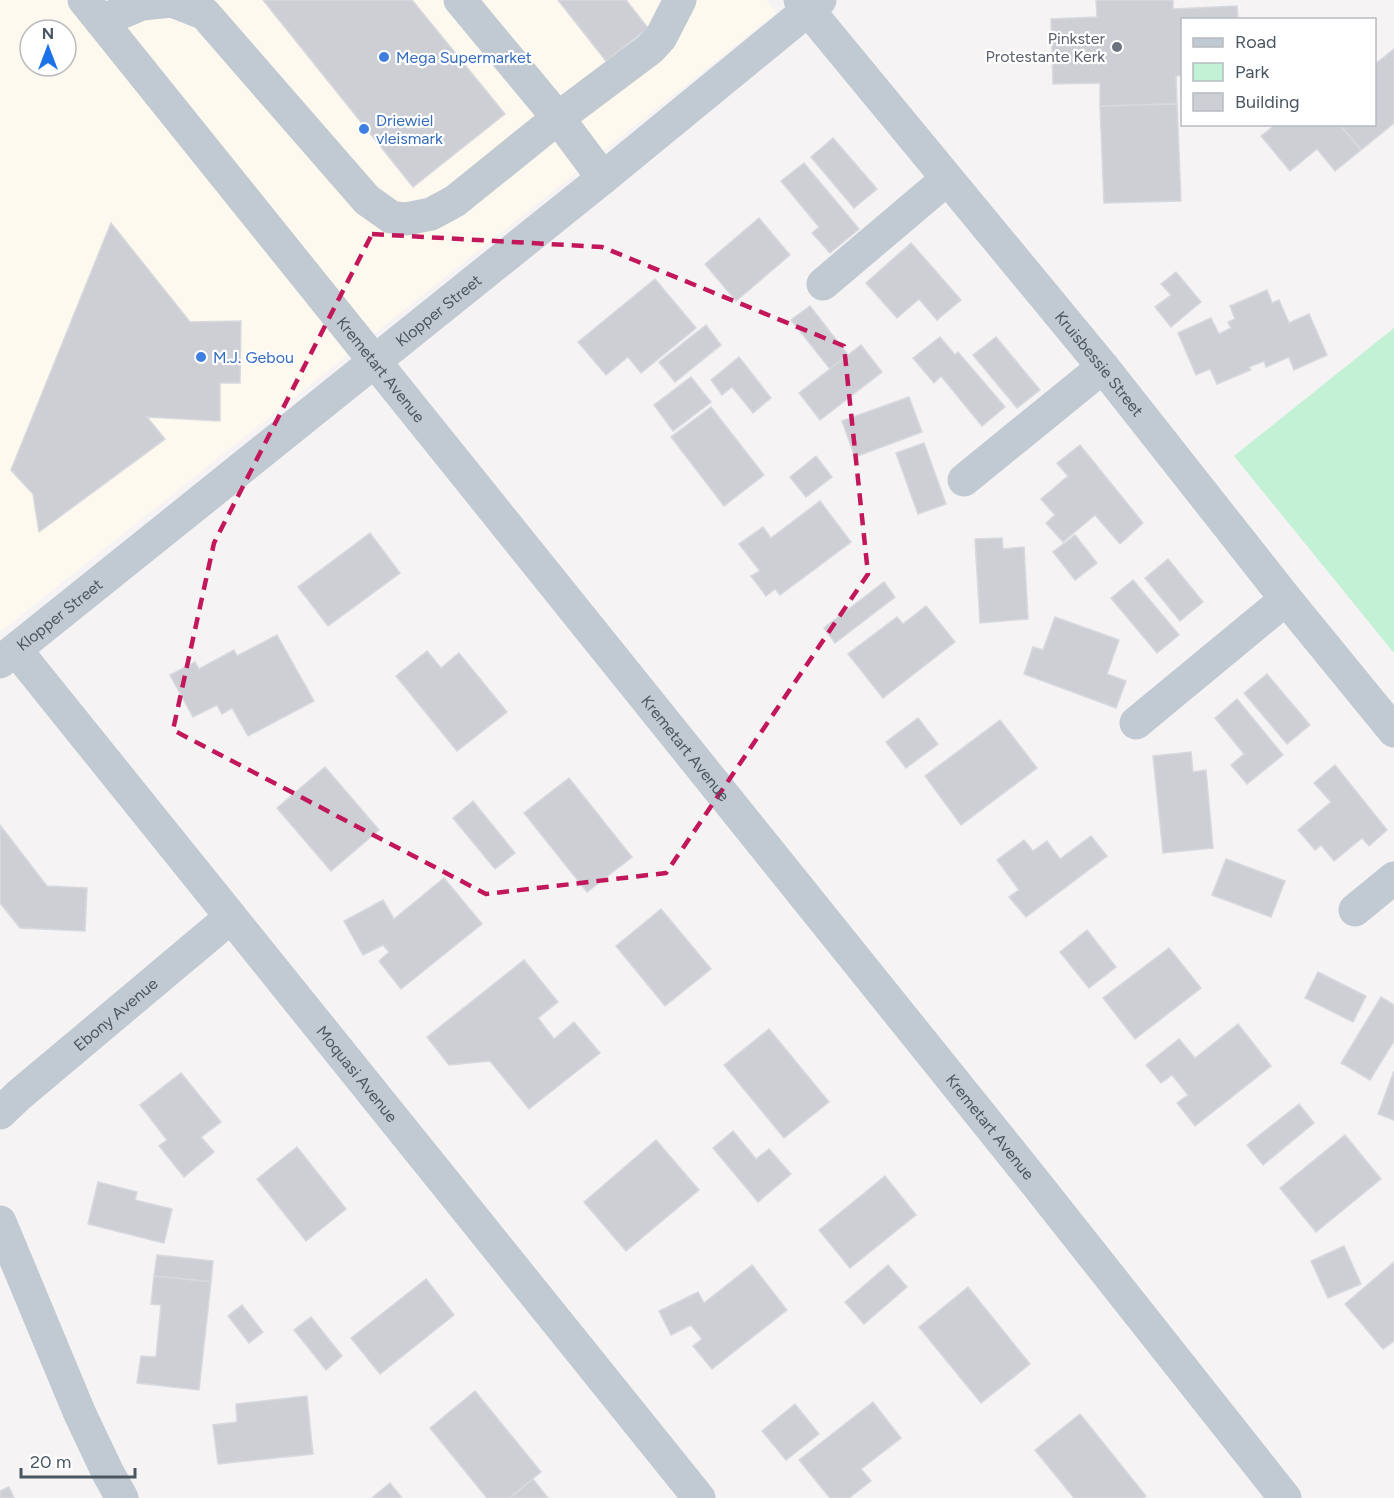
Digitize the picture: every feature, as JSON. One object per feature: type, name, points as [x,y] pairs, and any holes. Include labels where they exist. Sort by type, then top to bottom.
[{"type":"street","points":[[460,0],[558,118],[603,178]]},
{"type":"street","points":[[92,10],[172,1],[205,14],[367,200],[391,217],[406,219],[431,214],[455,201],[558,118],[650,49],[661,37],[680,0]]},
{"type":"street","name":"Klopper Street","points":[[8,656],[603,178],[809,3]]},
{"type":"street","name":"Kruisbessie Street","points":[[809,3],[947,179],[1102,367],[1394,731]]},
{"type":"street","name":"Kremetart Avenue","points":[[92,10],[1042,1191],[1285,1498]]},
{"type":"street","points":[[823,284],[947,179]]},
{"type":"street","points":[[963,480],[1102,367]]},
{"type":"street","points":[[1136,723],[1286,599]]},
{"type":"street","name":"Moquasi Avenue","points":[[8,656],[231,917],[699,1498]]},
{"type":"street","points":[[1355,910],[1394,878]]},
{"type":"street","name":"Ebony Avenue","points":[[0,1113],[231,917]]},
{"type":"street","points":[[0,1222],[80,1414],[122,1498]]},
{"type":"highlighted area","points":[[372,234],[602,247],[844,346],[868,574],[666,873],[486,894],[173,730],[214,543]]},
{"type":"shaded area","points":[[0,0],[766,0],[776,13],[0,632]]},
{"type":"green space","points":[[1394,328],[1394,653],[1234,456]]},
{"type":"building","name":"Mega Supermarket","points":[[263,0],[412,0],[505,114],[413,187]]},
{"type":"building","points":[[558,0],[626,0],[648,28],[606,61]]},
{"type":"building","name":"Pinkster Protestante Kerk","points":[[1096,0],[1173,0],[1173,9],[1237,6],[1238,18],[1181,18],[1181,75],[1176,76],[1177,104],[1100,106],[1100,83],[1053,84],[1051,19],[1097,17]]},
{"type":"building","points":[[1394,49],[1394,123],[1361,150],[1341,126],[1376,126],[1376,63]]},
{"type":"building","points":[[1177,104],[1181,201],[1104,203],[1100,106]]},
{"type":"building","points":[[1274,126],[1341,126],[1361,150],[1335,171],[1317,149],[1290,171],[1261,136]]},
{"type":"building","points":[[833,138],[877,189],[854,208],[811,157]]},
{"type":"building","points":[[804,163],[859,229],[830,253],[812,233],[819,227],[781,181]]},
{"type":"building","points":[[759,218],[790,255],[736,301],[705,264]]},
{"type":"building","points":[[111,223],[190,322],[241,321],[240,383],[220,383],[220,421],[147,417],[165,439],[39,532],[33,494],[11,470]]},
{"type":"building","points":[[911,243],[961,300],[937,320],[919,299],[897,318],[866,283]]},
{"type":"building","points":[[1176,272],[1201,302],[1171,327],[1155,307],[1171,295],[1161,284]]},
{"type":"building","points":[[655,279],[696,328],[641,373],[628,357],[606,375],[578,342]]},
{"type":"building","points":[[1267,290],[1272,303],[1279,300],[1289,323],[1309,314],[1327,355],[1294,370],[1289,357],[1266,367],[1264,361],[1249,367],[1251,370],[1217,384],[1210,369],[1196,375],[1178,333],[1211,318],[1219,334],[1231,328],[1228,322],[1235,319],[1230,306]]},
{"type":"building","points":[[810,306],[848,355],[830,369],[791,320]]},
{"type":"building","points":[[706,325],[721,345],[675,382],[659,362]]},
{"type":"building","points":[[940,337],[955,355],[958,352],[1005,407],[982,426],[941,376],[934,383],[913,358]]},
{"type":"building","points":[[996,337],[1040,390],[1017,408],[973,355]]},
{"type":"building","points":[[861,345],[882,372],[820,420],[799,393]]},
{"type":"building","points":[[739,357],[771,398],[753,413],[732,387],[722,395],[711,380]]},
{"type":"building","points":[[691,377],[711,402],[673,431],[654,405]]},
{"type":"building","points":[[909,397],[922,432],[855,457],[842,421]]},
{"type":"building","points":[[711,407],[764,475],[724,506],[671,437]]},
{"type":"building","points":[[924,443],[946,504],[918,514],[896,453]]},
{"type":"building","points":[[1080,445],[1143,523],[1120,544],[1095,515],[1063,542],[1046,523],[1055,515],[1041,499],[1068,476],[1057,463]]},
{"type":"building","points":[[816,456],[832,477],[806,497],[790,477]]},
{"type":"building","points":[[820,501],[851,542],[780,595],[775,589],[766,596],[751,576],[760,571],[739,544],[763,527],[771,538]]},
{"type":"building","points":[[370,533],[400,573],[328,626],[298,587]]},
{"type":"building","points":[[1075,535],[1097,563],[1075,580],[1053,552]]},
{"type":"building","points":[[1002,538],[1003,549],[1024,547],[1028,619],[980,623],[975,539]]},
{"type":"building","points":[[1168,559],[1203,602],[1180,621],[1145,578]]},
{"type":"building","points":[[1133,580],[1179,635],[1157,653],[1111,598]]},
{"type":"building","points":[[884,582],[895,597],[835,643],[824,628]]},
{"type":"building","points":[[926,606],[955,642],[883,698],[848,654],[897,617],[903,624]]},
{"type":"building","points":[[1055,617],[1119,640],[1107,674],[1126,681],[1116,708],[1024,674],[1033,647],[1043,650]]},
{"type":"building","points":[[277,635],[314,701],[248,736],[232,708],[222,714],[217,705],[193,717],[170,675],[195,662],[199,669],[234,650],[237,656]]},
{"type":"building","points":[[427,651],[441,668],[459,653],[507,712],[457,751],[396,676]]},
{"type":"building","points":[[1267,674],[1310,725],[1287,744],[1244,693]]},
{"type":"building","points":[[1237,699],[1283,755],[1247,784],[1231,765],[1244,754],[1215,718]]},
{"type":"building","points":[[918,718],[938,744],[906,768],[886,742]]},
{"type":"building","points":[[1000,720],[1037,768],[961,825],[925,776]]},
{"type":"building","points":[[1191,752],[1193,772],[1206,770],[1213,848],[1163,853],[1153,756]]},
{"type":"building","points":[[1335,765],[1387,830],[1369,846],[1362,838],[1334,861],[1321,845],[1315,850],[1298,830],[1331,802],[1314,783]]},
{"type":"building","points":[[325,767],[379,830],[331,871],[277,808]]},
{"type":"building","points":[[569,778],[632,857],[587,892],[524,813]]},
{"type":"building","points":[[473,801],[515,853],[495,869],[453,818]]},
{"type":"building","points":[[0,825],[47,886],[87,888],[85,931],[20,928],[0,903]]},
{"type":"building","points":[[1091,836],[1107,856],[1026,917],[1009,897],[1019,890],[997,860],[1024,840],[1033,851],[1047,841],[1060,859]]},
{"type":"building","points":[[1226,859],[1285,881],[1271,917],[1212,895]]},
{"type":"building","points":[[444,878],[482,924],[401,989],[379,961],[389,952],[383,945],[363,955],[344,921],[383,900],[394,919]]},
{"type":"building","points":[[661,909],[711,969],[665,1006],[616,946]]},
{"type":"building","points":[[1087,930],[1116,967],[1089,988],[1060,952]]},
{"type":"building","points":[[1169,948],[1201,988],[1135,1039],[1103,998]]},
{"type":"building","points":[[524,960],[558,1002],[538,1018],[554,1039],[574,1022],[600,1053],[529,1109],[490,1061],[449,1065],[427,1037]]},
{"type":"building","points":[[1318,972],[1366,996],[1353,1022],[1305,998]]},
{"type":"building","points":[[1381,997],[1394,1005],[1394,1041],[1370,1080],[1341,1063]]},
{"type":"building","points":[[1238,1024],[1271,1066],[1195,1126],[1177,1103],[1188,1095],[1172,1075],[1161,1083],[1146,1065],[1179,1039],[1195,1058]]},
{"type":"building","points":[[769,1029],[829,1102],[784,1138],[724,1065]]},
{"type":"building","points":[[1394,1071],[1394,1120],[1378,1114]]},
{"type":"building","points":[[181,1073],[221,1122],[201,1137],[214,1152],[184,1177],[159,1146],[167,1140],[140,1105]]},
{"type":"building","points":[[1299,1104],[1314,1123],[1263,1165],[1247,1145]]},
{"type":"building","points":[[733,1131],[756,1159],[769,1149],[791,1174],[758,1202],[713,1148]]},
{"type":"building","points":[[1345,1135],[1381,1179],[1316,1232],[1280,1188]]},
{"type":"building","points":[[656,1140],[699,1190],[626,1251],[584,1202]]},
{"type":"building","points":[[297,1147],[346,1209],[306,1241],[257,1179]]},
{"type":"building","points":[[885,1176],[916,1215],[850,1268],[819,1230]]},
{"type":"building","points":[[98,1182],[137,1192],[135,1200],[172,1209],[164,1243],[88,1224]]},
{"type":"building","points":[[1344,1246],[1361,1284],[1328,1298],[1311,1261]]},
{"type":"building","points":[[157,1255],[213,1261],[211,1282],[154,1276]]},
{"type":"building","points":[[1394,1262],[1394,1341],[1383,1349],[1345,1304]]},
{"type":"building","points":[[752,1265],[787,1310],[712,1369],[693,1346],[702,1339],[691,1325],[671,1335],[659,1311],[698,1292],[704,1303]]},
{"type":"building","points":[[888,1265],[907,1287],[864,1324],[845,1302]]},
{"type":"building","points":[[154,1276],[211,1282],[199,1390],[137,1383],[141,1356],[156,1357],[161,1305],[151,1304]]},
{"type":"building","points":[[426,1279],[454,1315],[380,1374],[351,1338]]},
{"type":"building","points":[[968,1287],[1030,1364],[981,1403],[919,1327]]},
{"type":"building","points":[[242,1305],[263,1332],[249,1343],[228,1316]]},
{"type":"building","points":[[311,1317],[342,1356],[326,1370],[294,1330]]},
{"type":"building","points":[[475,1391],[541,1472],[509,1498],[487,1498],[430,1428]]},
{"type":"building","points":[[307,1396],[313,1454],[218,1464],[213,1425],[237,1422],[236,1404]]},
{"type":"building","points":[[873,1402],[901,1438],[861,1469],[871,1481],[849,1498],[830,1498],[799,1460]]},
{"type":"building","points":[[795,1404],[819,1434],[786,1460],[762,1431]]},
{"type":"building","points":[[1080,1414],[1146,1496],[1143,1498],[1074,1498],[1035,1450]]},
{"type":"building","points":[[533,1479],[548,1498],[510,1498]]},
{"type":"building","points":[[390,1483],[402,1498],[373,1497]]},
{"type":"building","points":[[9,1487],[14,1498],[0,1498],[0,1491]]},
{"type":"place","name":"Pinkster Protestante Kerk","points":[[1117,47]]},
{"type":"place","name":"Mega Supermarket","points":[[384,57]]},
{"type":"place","name":"Driewiel vleismark","points":[[364,129]]},
{"type":"place","name":"M.J. Gebou","points":[[201,357]]}]
